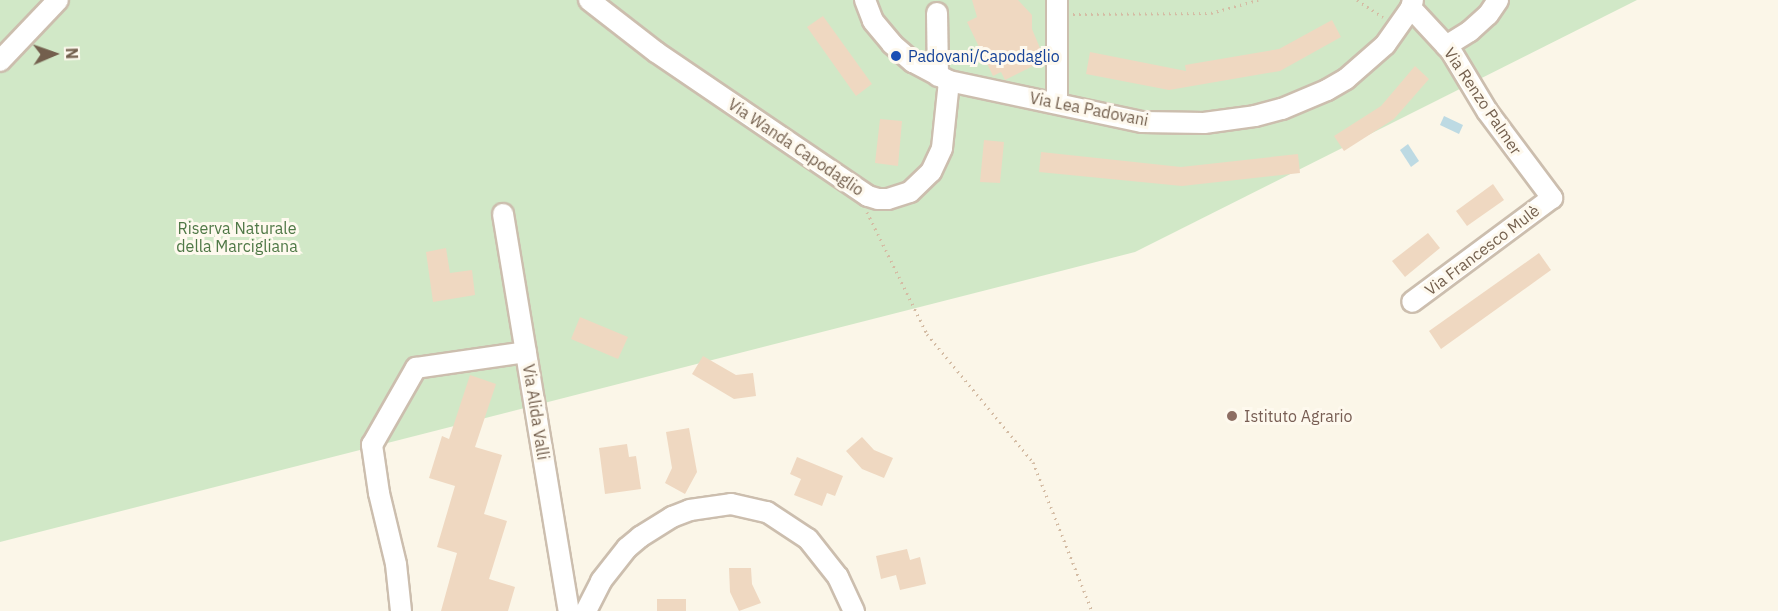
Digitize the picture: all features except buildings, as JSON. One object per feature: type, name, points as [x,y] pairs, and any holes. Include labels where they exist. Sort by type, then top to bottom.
[{"type":"street","points":[[0,61],[58,0]]},
{"type":"street","name":"Via Wanda Capodaglio","points":[[589,0],[656,52],[867,196],[888,199],[910,192],[927,180],[942,148],[943,78],[938,13]]},
{"type":"street","name":"Via Lea Padovani","points":[[865,0],[873,21],[892,44],[914,62],[943,78],[1142,122],[1204,123],[1255,116],[1308,100],[1346,79],[1385,45],[1412,4]]},
{"type":"street","points":[[1446,46],[1470,31],[1488,15],[1498,0]]},
{"type":"street","name":"Via Renzo Palmer","points":[[1412,4],[1446,46],[1487,111],[1552,198]]},
{"type":"street","points":[[1057,103],[1058,7]]},
{"type":"street","name":"Via Francesco Mulè","points":[[1412,302],[1552,198]]},
{"type":"street","name":"Via Alida Valli","points":[[503,214],[569,611]]},
{"type":"street","points":[[400,611],[396,564],[379,493],[372,446],[416,368],[526,352]]},
{"type":"street","points":[[586,611],[601,581],[627,548],[640,537],[681,514],[710,505],[731,504],[767,512],[808,539],[838,577],[854,611]]},
{"type":"path","points":[[1058,7],[1210,13],[1258,0]]},
{"type":"path","points":[[1357,0],[1398,26]]},
{"type":"path","points":[[854,187],[927,334],[1033,462],[1092,611]]},
{"type":"green space","name":"Riserva Naturale della Marcigliana","points":[[0,0],[1637,0],[1135,252],[0,542]]},
{"type":"water","points":[[1444,116],[1463,125],[1459,134],[1440,125]]},
{"type":"water","points":[[1408,144],[1419,161],[1411,167],[1400,150]]},
{"type":"place","name":"Padovani/Capodaglio","points":[[896,56]]},
{"type":"place","name":"Istituto Agrario","points":[[1232,416]]}]
